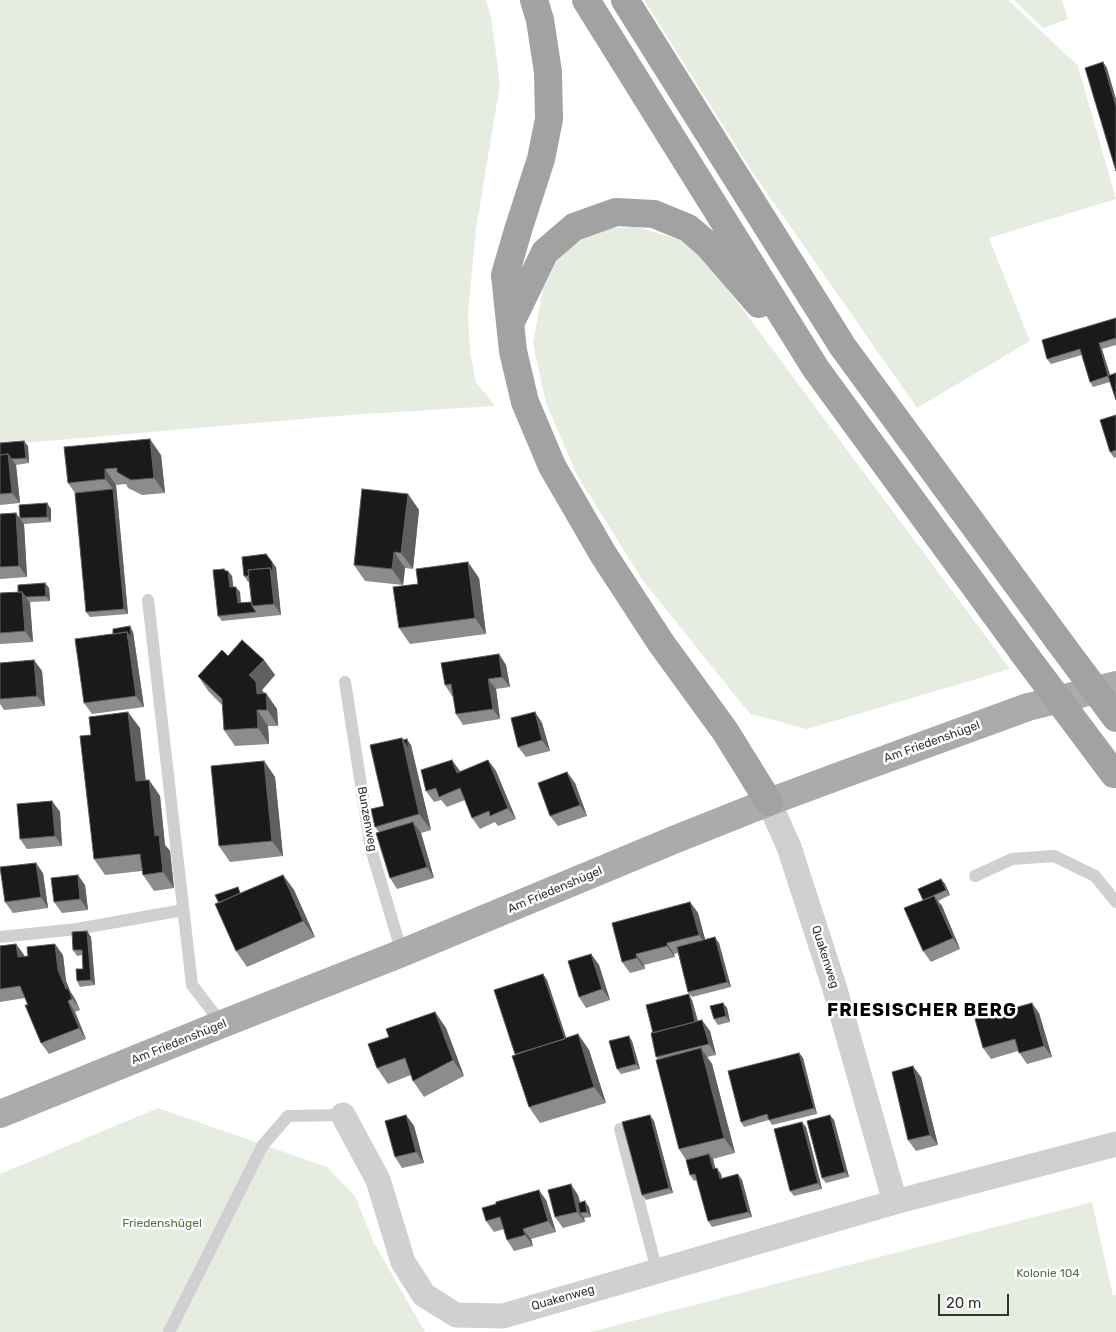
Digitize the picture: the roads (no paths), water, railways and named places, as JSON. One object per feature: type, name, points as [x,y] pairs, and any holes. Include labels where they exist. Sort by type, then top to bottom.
[{"type":"highway","points":[[534,0],[540,20],[548,72],[549,119],[541,159],[505,275],[511,322],[512,351],[525,402],[552,466],[603,554],[661,643],[725,731],[769,802]]},
{"type":"highway","points":[[586,0],[816,369],[1115,776]]},
{"type":"highway","points":[[625,0],[842,347],[1116,718]]},
{"type":"highway","points":[[511,322],[545,252],[574,227],[616,212],[654,214],[688,228],[708,245],[816,369]]},
{"type":"main road","name":"Am Friedenshügel","points":[[0,1114],[402,953],[769,802],[1028,707],[1116,685]]},
{"type":"street","name":"Quakenweg","points":[[769,802],[789,847],[834,986],[894,1202]]},
{"type":"street","name":"Quakenweg","points":[[343,1115],[378,1180],[403,1262],[424,1295],[456,1315],[503,1316],[894,1202],[1116,1144]]},
{"type":"lane","points":[[148,600],[192,985],[222,1024]]},
{"type":"lane","name":"Bunzenweg","points":[[345,682],[371,849],[402,953]]},
{"type":"lane","points":[[975,876],[1012,859],[1054,856],[1095,876],[1116,902]]},
{"type":"lane","points":[[0,937],[77,929],[183,910]]},
{"type":"lane","points":[[169,1332],[263,1145],[288,1116],[343,1115]]},
{"type":"lane","points":[[620,1129],[656,1271]]},
{"type":"district","name":"FRIESISCHER BERG","points":[[922,1011]]},
{"type":"park label","name":"Friedenshügel","points":[[162,1224]]},
{"type":"park label","name":"Kolonie 104","points":[[1048,1274]]}]
